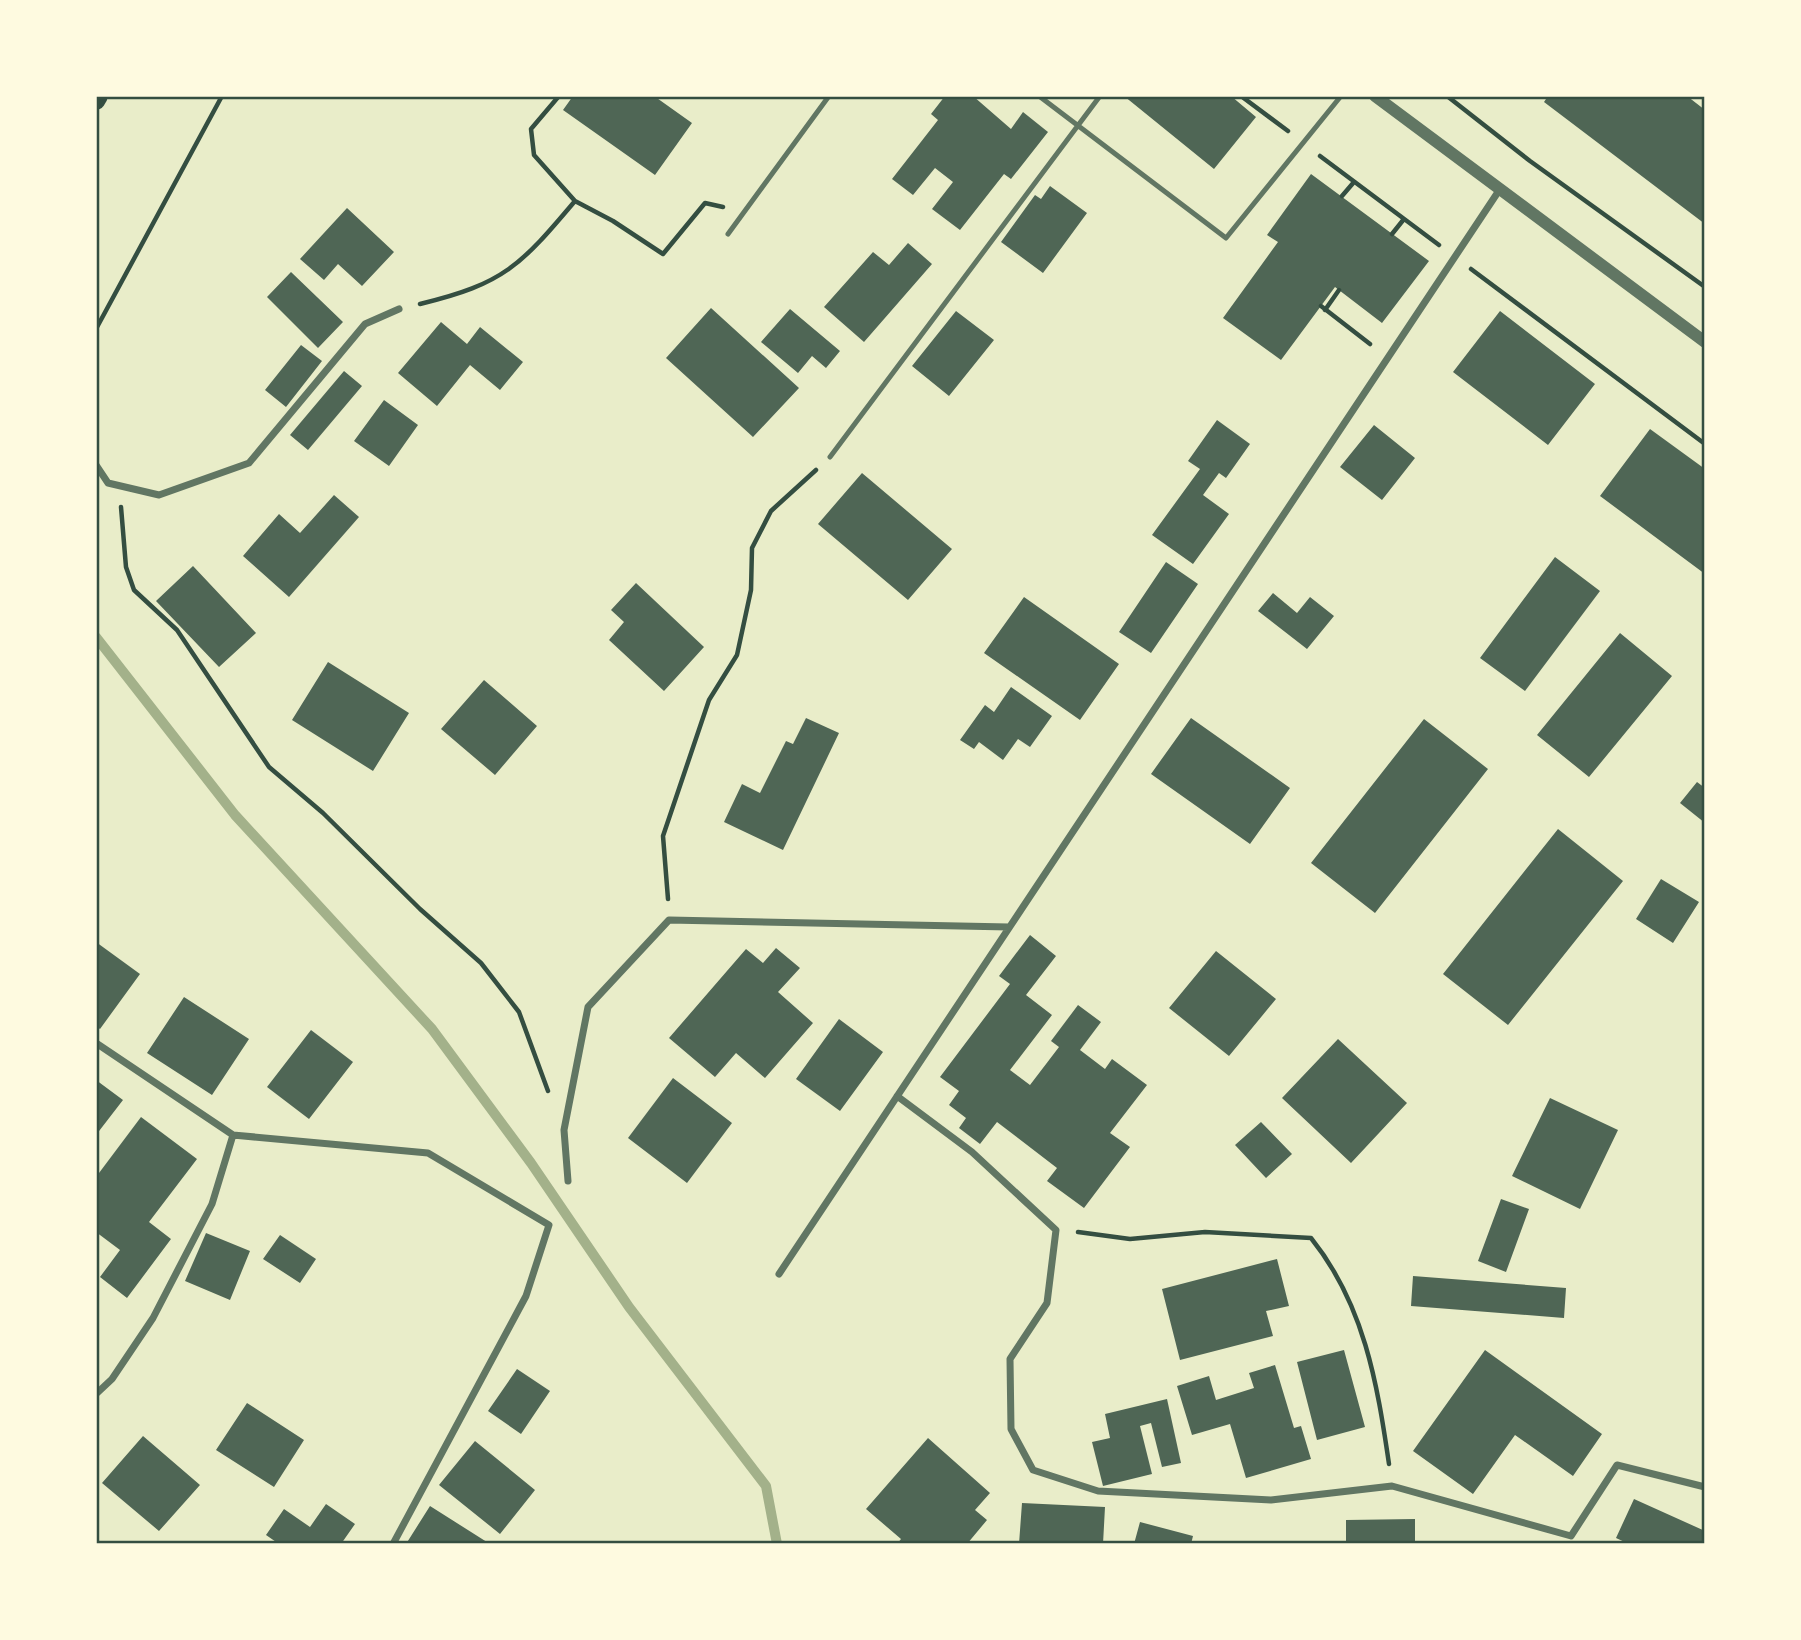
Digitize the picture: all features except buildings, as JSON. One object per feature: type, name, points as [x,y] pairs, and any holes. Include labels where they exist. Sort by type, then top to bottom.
[{"type":"main road","points":[[96,101],[99,96]]},
{"type":"street","points":[[1375,96],[1705,342]]},
{"type":"street","points":[[779,1274],[1500,188]]},
{"type":"street","points":[[96,465],[108,483],[159,495],[249,463],[365,324],[399,309]]},
{"type":"street","points":[[568,1181],[564,1130],[588,1007],[669,920],[1009,927]]},
{"type":"street","points":[[96,1043],[233,1135],[428,1153],[549,1225],[526,1296],[393,1544]]},
{"type":"street","points":[[897,1096],[972,1152],[1056,1230],[1047,1303],[1010,1359],[1011,1429],[1033,1469],[1098,1491],[1271,1500],[1392,1486],[1573,1540],[1617,1465],[1705,1487]]},
{"type":"street","points":[[96,1394],[112,1380],[153,1318],[212,1204],[233,1135]]},
{"type":"lane","points":[[728,234],[829,96]]},
{"type":"lane","points":[[1039,96],[1226,239],[1341,96]]},
{"type":"lane","points":[[830,457],[1100,96]]},
{"type":"path","points":[[96,329],[222,96]]},
{"type":"path","points":[[559,96],[531,130],[534,155],[575,201],[613,221],[663,254],[705,204],[744,211]]},
{"type":"path","points":[[1447,96],[1530,162],[1705,287]]},
{"type":"path","points":[[1342,196],[1354,181]]},
{"type":"path","points":[[399,309],[467,293],[489,284],[532,253],[575,201]]},
{"type":"path","points":[[1392,233],[1404,219]]},
{"type":"path","points":[[1339,290],[1323,308],[1388,357]]},
{"type":"path","points":[[669,920],[663,836],[709,700],[737,655],[751,590],[752,548],[771,511],[830,457]]},
{"type":"path","points":[[120,485],[126,567],[134,590],[177,630],[269,767],[323,813],[420,909],[481,963],[519,1012],[564,1130]]},
{"type":"path","points":[[1056,1230],[1130,1239],[1205,1232],[1311,1238],[1333,1265],[1362,1327],[1378,1392],[1392,1486]]},
{"type":"waterway","points":[[96,637],[235,815],[432,1029],[531,1163],[629,1307],[766,1486],[777,1544]]}]
